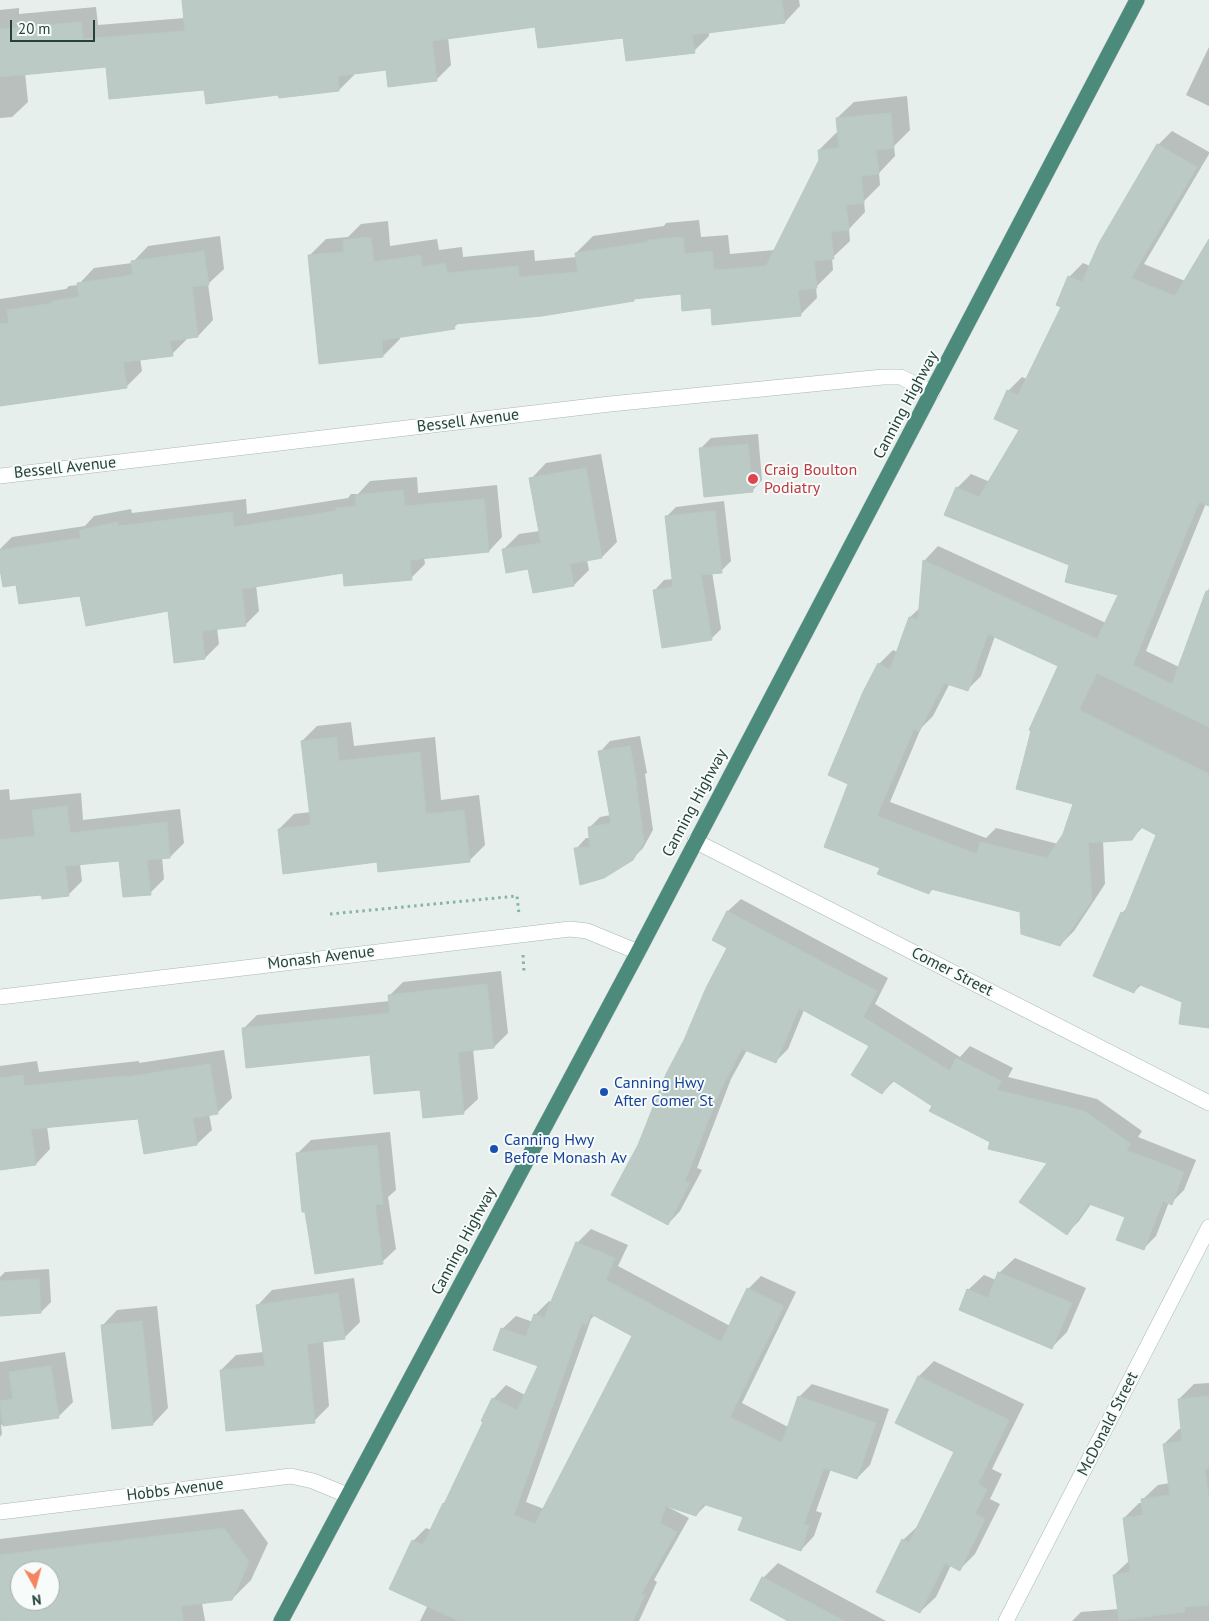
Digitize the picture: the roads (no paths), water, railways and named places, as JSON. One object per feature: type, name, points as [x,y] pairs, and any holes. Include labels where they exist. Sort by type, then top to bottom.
[{"type":"highway","name":"Canning Highway","points":[[281,1621],[638,952],[1138,0]]},
{"type":"street","name":"Bessell Avenue","points":[[0,476],[610,404],[883,377],[901,377],[932,393]]},
{"type":"street","name":"Comer Street","points":[[695,841],[1209,1103]]},
{"type":"street","name":"Monash Avenue","points":[[0,997],[570,929],[586,931],[638,952]]},
{"type":"street","name":"McDonald Street","points":[[1006,1621],[1209,1227]]},
{"type":"street","name":"Hobbs Avenue","points":[[0,1512],[291,1476],[313,1481],[348,1495]]},
{"type":"place","name":"Craig Boulton Podiatry","points":[[753,479]]},
{"type":"place","name":"Canning Hwy After Comer St","points":[[604,1092]]},
{"type":"place","name":"Canning Hwy Before Monash Av","points":[[494,1149]]}]
